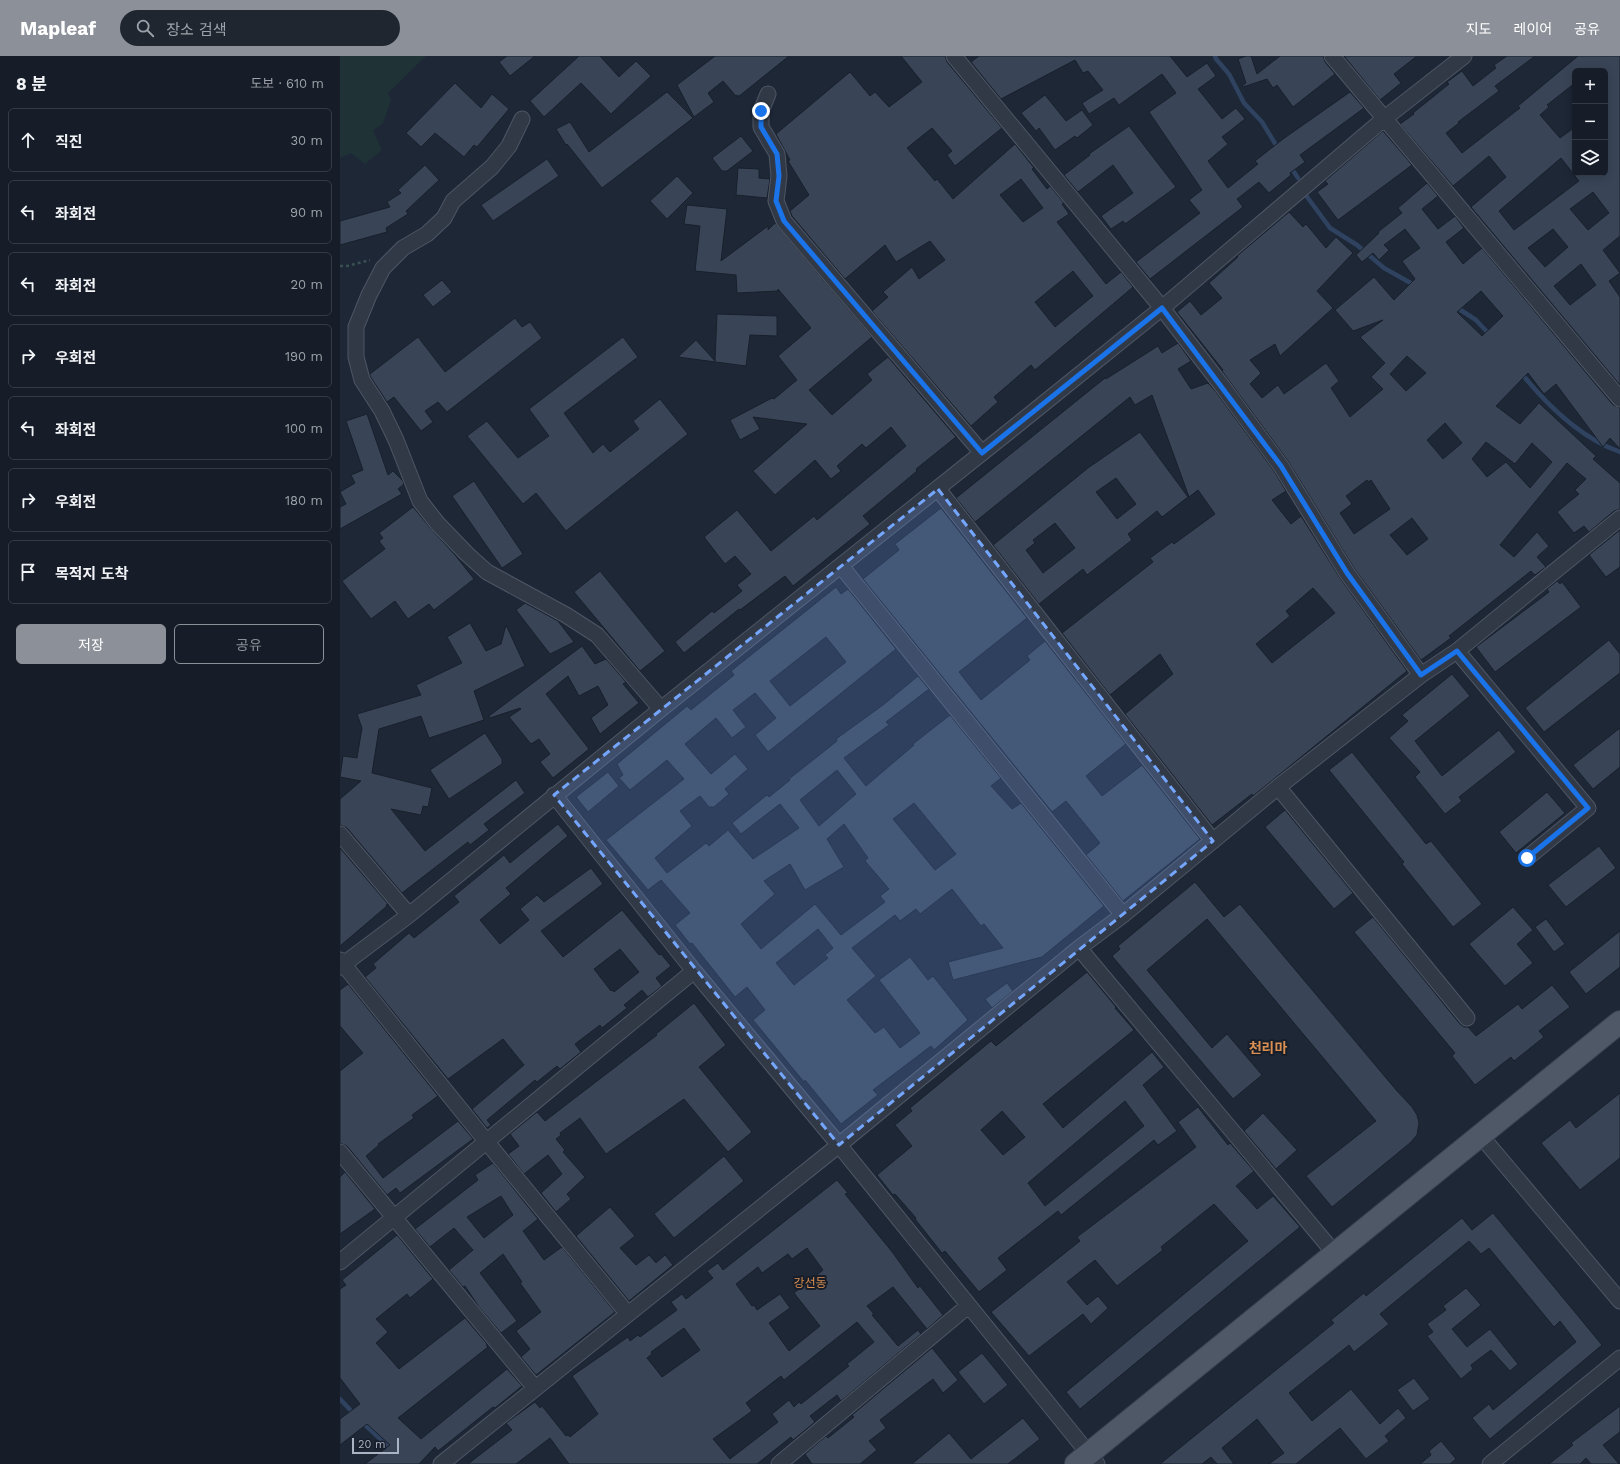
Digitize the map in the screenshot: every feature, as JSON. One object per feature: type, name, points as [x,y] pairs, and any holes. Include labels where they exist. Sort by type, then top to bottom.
[{"type":"main road","points":[[1087,1461],[1620,1022]]},
{"type":"street","points":[[954,56],[1162,308],[1281,466],[1347,573],[1421,675]]},
{"type":"street","points":[[1332,56],[1620,399]]},
{"type":"street","points":[[628,1314],[341,964],[409,914],[554,795],[938,489],[1162,308],[1385,118],[1464,56]]},
{"type":"street","points":[[768,94],[761,111],[761,127],[777,154],[779,176],[776,201],[784,221],[982,453]]},
{"type":"street","points":[[522,119],[509,146],[492,167],[453,201],[444,218],[427,234],[403,248],[383,268],[369,295],[356,327],[356,357],[362,380],[382,411],[396,440],[420,501],[438,524],[487,572],[566,615],[597,635],[661,709]]},
{"type":"street","points":[[938,489],[1213,841]]},
{"type":"street","points":[[441,1464],[839,1145],[1079,948],[1123,915],[1278,787],[1421,675],[1457,651],[1620,518]]},
{"type":"street","points":[[841,566],[1123,915]]},
{"type":"street","points":[[1457,651],[1588,808],[1527,858]]},
{"type":"street","points":[[1278,787],[1468,1018]]},
{"type":"street","points":[[554,795],[694,971],[839,1145],[968,1306],[1087,1461]]},
{"type":"street","points":[[340,834],[409,914]]},
{"type":"street","points":[[1079,948],[1336,1255]]},
{"type":"street","points":[[340,1262],[694,971]]},
{"type":"street","points":[[1481,1136],[1620,1301]]},
{"type":"street","points":[[340,1152],[535,1388]]},
{"type":"street","points":[[779,1464],[968,1306]]},
{"type":"street","points":[[1490,1464],[1620,1358]]},
{"type":"highlighted area","points":[[938,489],[1213,841],[839,1145],[554,795]]},
{"type":"green space","points":[[340,56],[426,56],[388,93],[391,100],[383,123],[373,131],[382,150],[365,164],[351,153],[340,158]]},
{"type":"building","points":[[507,56],[535,56],[510,76],[499,62]]},
{"type":"building","points":[[579,56],[600,56],[619,77],[636,61],[651,76],[611,114],[581,83],[544,117],[530,101]]},
{"type":"building","points":[[715,56],[789,56],[738,97],[738,95],[736,96],[723,81],[708,93],[714,102],[694,117],[677,85]]},
{"type":"building","points":[[901,56],[945,56],[947,62],[1002,128],[955,166],[947,155],[952,151],[932,128],[907,148],[935,181],[937,179],[953,199],[1015,144],[1034,168],[1032,169],[1047,189],[1050,186],[1064,203],[1062,204],[1069,214],[1057,222],[1106,284],[1121,272],[1133,287],[1035,370],[1031,365],[994,397],[998,402],[971,426],[872,311],[888,297],[883,292],[912,267],[919,279],[945,260],[930,241],[896,262],[885,245],[845,279],[792,216],[790,211],[809,195],[788,161],[790,160],[776,134],[850,72],[870,96],[875,92],[889,107],[922,82]],"holes":[[[1021,179],[1043,208],[1023,222],[1000,195]],[[1073,271],[1093,296],[1055,327],[1035,302]]]},
{"type":"building","points":[[979,56],[1170,56],[1187,77],[1207,63],[1216,76],[1198,89],[1222,119],[1236,108],[1245,119],[1222,137],[1228,144],[1208,161],[1228,188],[1258,164],[1255,161],[1283,139],[1350,92],[1364,108],[1300,155],[1305,162],[1290,173],[1291,175],[1269,193],[1259,182],[1237,199],[1243,207],[1150,279],[1136,262],[1200,213],[1189,200],[1202,190],[1149,112],[1176,93],[1162,74],[1119,105],[1114,98],[1089,114],[1082,103],[1103,90],[1088,71],[1083,73],[1075,60],[1001,99],[971,62]]},
{"type":"building","points":[[1251,56],[1257,74],[1280,56],[1323,56],[1325,62],[1335,74],[1293,107],[1277,85],[1273,88],[1267,79],[1243,87],[1242,86],[1246,83],[1238,59]]},
{"type":"building","points":[[1344,56],[1417,56],[1394,74],[1401,83],[1380,100]]},
{"type":"building","points":[[1507,56],[1535,56],[1495,86],[1499,91],[1446,133],[1462,153],[1520,108],[1518,106],[1578,56],[1620,56],[1620,236],[1603,250],[1620,273],[1609,281],[1620,297],[1620,385],[1471,207],[1506,177],[1489,156],[1453,186],[1400,124],[1414,114],[1413,113],[1449,84],[1447,82],[1462,71],[1473,86],[1496,68],[1494,65]],"holes":[[[1593,192],[1609,213],[1588,230],[1570,209]],[[1553,229],[1568,247],[1545,267],[1528,248]],[[1581,264],[1596,285],[1570,305],[1554,286]]]},
{"type":"building","points":[[455,83],[481,108],[492,94],[509,109],[477,147],[474,145],[464,157],[435,133],[421,147],[406,133]]},
{"type":"building","points":[[667,92],[693,118],[602,188],[567,144],[566,145],[556,129],[570,122],[589,152]]},
{"type":"building","points":[[1045,95],[1066,121],[1082,110],[1093,125],[1077,138],[1075,136],[1055,150],[1039,128],[1036,131],[1021,113]]},
{"type":"building","points":[[1129,126],[1176,187],[1125,224],[1123,221],[1111,229],[1101,216],[1133,193],[1113,165],[1078,192],[1064,175],[1090,155],[1089,154]]},
{"type":"building","points":[[1383,131],[1412,165],[1338,220],[1317,192],[1328,184],[1325,181]]},
{"type":"building","points":[[741,136],[753,151],[727,171],[722,171],[712,158]]},
{"type":"building","points":[[547,159],[559,176],[493,221],[481,205]]},
{"type":"building","points":[[425,165],[439,180],[406,211],[408,214],[386,228],[387,232],[340,245],[340,221],[390,207],[387,202],[401,193],[398,190]]},
{"type":"building","points":[[738,168],[759,169],[759,178],[770,179],[767,198],[736,195]]},
{"type":"building","points":[[677,176],[693,193],[667,219],[650,201]]},
{"type":"building","points":[[1427,183],[1438,196],[1422,209],[1438,229],[1455,216],[1464,228],[1446,242],[1463,264],[1482,248],[1613,405],[1620,408],[1620,449],[1610,438],[1603,447],[1556,384],[1544,394],[1528,373],[1496,406],[1520,424],[1539,403],[1596,456],[1593,459],[1620,483],[1620,509],[1614,511],[1589,532],[1584,526],[1574,533],[1557,512],[1579,494],[1575,490],[1586,479],[1567,463],[1500,545],[1514,557],[1537,532],[1549,546],[1537,557],[1546,567],[1535,575],[1531,571],[1449,636],[1451,638],[1421,660],[1354,568],[1288,461],[1222,371],[1223,370],[1177,312],[1190,301],[1201,315],[1222,298],[1209,283],[1238,257],[1237,256],[1289,212],[1303,227],[1306,224],[1326,248],[1336,237],[1353,253],[1317,291],[1333,308],[1280,356],[1275,344],[1250,360],[1261,373],[1250,384],[1262,398],[1278,385],[1284,394],[1326,363],[1339,381],[1331,388],[1350,417],[1383,389],[1371,377],[1385,363],[1360,337],[1383,320],[1353,331],[1335,310],[1374,277],[1394,300],[1415,279],[1402,261],[1420,248],[1405,229],[1384,245],[1389,250],[1379,260],[1373,253],[1362,262],[1356,255],[1379,233],[1378,232],[1402,213],[1398,208]],"holes":[[[1481,291],[1503,316],[1482,336],[1457,312]],[[1407,356],[1426,373],[1406,391],[1390,374]],[[1445,423],[1462,443],[1443,459],[1427,440]],[[1486,442],[1515,464],[1532,443],[1552,462],[1530,488],[1506,462],[1487,477],[1472,459]],[[1367,480],[1368,482],[1371,480],[1390,509],[1354,534],[1340,513],[1352,504],[1346,496]],[[1412,518],[1428,539],[1407,555],[1390,535]]]},
{"type":"building","points":[[687,205],[727,209],[721,261],[768,226],[768,230],[775,223],[872,337],[809,390],[832,415],[872,380],[867,374],[888,357],[956,437],[916,469],[917,471],[863,516],[870,524],[793,586],[785,576],[740,610],[739,609],[684,653],[675,642],[712,611],[714,613],[742,591],[737,585],[751,574],[735,556],[725,564],[704,537],[737,510],[771,551],[814,516],[817,520],[906,446],[891,427],[866,448],[862,444],[837,466],[841,471],[831,479],[815,460],[775,495],[753,471],[807,424],[753,417],[760,429],[740,440],[730,420],[772,398],[774,399],[797,380],[778,356],[811,328],[778,289],[778,291],[737,293],[736,275],[695,271],[700,226],[684,224]]},
{"type":"building","points":[[442,280],[452,292],[433,307],[423,295]]},
{"type":"building","points":[[717,314],[777,316],[777,336],[750,335],[746,366],[678,357],[696,340],[715,361]]},
{"type":"building","points":[[515,318],[522,327],[530,322],[542,338],[447,412],[438,402],[425,411],[433,422],[421,431],[394,397],[387,402],[370,376],[370,374],[418,337],[445,372]]},
{"type":"building","points":[[623,337],[638,357],[564,413],[593,453],[603,444],[610,452],[639,429],[633,421],[660,399],[688,434],[566,531],[536,493],[523,504],[467,436],[487,421],[518,458],[549,436],[529,409]]},
{"type":"building","points":[[1178,343],[1191,361],[1178,369],[1191,389],[1208,383],[1216,392],[1274,471],[1286,491],[1272,500],[1291,524],[1301,516],[1340,578],[1407,671],[1253,796],[1252,794],[1212,825],[1125,714],[1173,674],[1160,654],[1110,695],[1062,633],[1153,562],[1150,558],[1172,542],[1174,544],[1215,514],[1198,490],[1189,497],[1152,395],[1135,405],[1130,397],[975,522],[956,498],[1105,378],[1106,379],[1158,346],[1162,353]],"holes":[[[1313,588],[1335,613],[1272,663],[1256,644],[1290,616],[1286,611]]]},
{"type":"building","points":[[367,414],[388,475],[393,471],[403,481],[404,484],[398,489],[402,494],[340,529],[340,507],[346,504],[340,492],[355,483],[351,475],[363,470],[346,421]]},
{"type":"building","points":[[1140,432],[1188,497],[1162,517],[1157,511],[1128,534],[1132,540],[1087,575],[1083,569],[1039,604],[993,545],[1088,468]],"holes":[[[1116,478],[1136,504],[1117,519],[1096,492]],[[1055,523],[1075,548],[1043,573],[1026,550],[1035,543],[1033,540]]]},
{"type":"building","points":[[474,481],[523,554],[502,568],[452,496]]},
{"type":"building","points":[[413,507],[474,579],[434,610],[429,604],[408,619],[395,601],[371,619],[342,581],[385,549],[379,541],[383,538],[379,533]]},
{"type":"building","points":[[941,508],[1027,618],[959,672],[981,700],[1030,660],[1027,656],[1045,641],[1126,744],[1086,776],[1102,796],[1142,765],[1200,839],[1123,901],[1086,855],[1100,843],[1066,801],[1052,812],[863,579],[899,550],[895,544]]},
{"type":"building","points":[[1620,530],[1620,567],[1606,577],[1589,555]]},
{"type":"building","points":[[600,571],[665,651],[640,671],[574,592]]},
{"type":"building","points":[[1557,581],[1560,584],[1562,582],[1581,607],[1495,672],[1476,647],[1549,592],[1547,589]]},
{"type":"building","points":[[836,587],[841,594],[848,589],[896,649],[768,752],[755,735],[776,718],[755,693],[733,710],[746,727],[732,738],[716,718],[685,744],[711,774],[735,754],[748,769],[725,789],[729,794],[714,807],[709,807],[700,796],[680,811],[692,826],[655,858],[667,873],[706,843],[709,846],[728,830],[753,859],[799,828],[780,804],[741,834],[732,823],[767,795],[769,797],[837,741],[836,739],[883,705],[918,676],[929,689],[886,722],[889,725],[844,758],[866,786],[914,745],[913,744],[950,715],[1001,778],[991,786],[1012,809],[1021,803],[1104,906],[1042,957],[953,980],[948,962],[1003,948],[984,924],[981,926],[952,889],[920,914],[916,909],[900,921],[895,915],[852,948],[876,976],[847,1000],[875,1033],[884,1027],[900,1048],[920,1033],[879,980],[910,957],[928,980],[933,976],[968,1020],[934,1050],[931,1046],[873,1090],[878,1095],[841,1124],[753,1020],[765,1010],[747,987],[735,997],[692,943],[690,944],[675,925],[690,913],[661,880],[648,890],[606,840],[684,779],[667,760],[630,790],[619,778],[623,775],[617,764],[687,706],[691,710],[734,675],[731,671]],"holes":[[[826,637],[846,662],[790,706],[770,681]],[[837,770],[856,794],[819,826],[800,800]],[[914,803],[956,854],[935,870],[893,819]],[[844,824],[868,858],[865,861],[889,889],[880,896],[885,902],[841,935],[815,904],[761,949],[741,924],[775,894],[764,881],[790,864],[805,890],[844,867],[827,839]],[[818,929],[833,948],[825,955],[828,958],[794,985],[776,963]]]},
{"type":"building","points":[[525,603],[558,621],[574,642],[550,654],[516,610]]},
{"type":"building","points":[[470,623],[486,651],[501,644],[506,625],[525,666],[474,691],[484,720],[429,738],[421,716],[379,729],[372,773],[432,788],[428,807],[423,806],[421,815],[391,809],[425,851],[516,780],[525,793],[484,824],[489,830],[470,845],[468,842],[402,893],[347,828],[340,825],[340,799],[361,781],[340,777],[343,756],[357,758],[362,728],[357,714],[421,695],[416,685],[462,663],[447,637]]},
{"type":"building","points":[[1609,640],[1620,654],[1620,673],[1544,732],[1525,708]]},
{"type":"building","points":[[582,646],[595,664],[606,659],[626,682],[623,684],[639,703],[600,734],[591,718],[608,705],[598,686],[579,696],[568,676],[546,694],[589,749],[553,778],[540,762],[550,754],[539,739],[531,744],[509,717],[521,709],[520,708],[490,718],[489,716]]},
{"type":"building","points":[[1452,674],[1470,696],[1415,741],[1442,776],[1499,730],[1516,752],[1459,797],[1462,801],[1445,814],[1415,777],[1420,772],[1389,738],[1408,721],[1402,715]]},
{"type":"building","points":[[1620,728],[1620,767],[1593,789],[1573,765]]},
{"type":"building","points":[[485,733],[502,759],[502,764],[449,799],[430,770]]},
{"type":"building","points":[[1352,752],[1426,844],[1431,841],[1482,904],[1453,927],[1402,864],[1404,862],[1329,770]]},
{"type":"building","points":[[608,772],[619,786],[588,812],[576,797]]},
{"type":"building","points":[[1547,792],[1565,813],[1516,853],[1499,832]]},
{"type":"building","points":[[1285,810],[1353,893],[1334,909],[1265,827]]},
{"type":"building","points":[[558,824],[568,836],[506,888],[511,894],[480,920],[500,944],[529,920],[520,909],[537,895],[544,902],[591,868],[603,884],[541,931],[563,957],[622,910],[659,955],[661,954],[671,966],[656,978],[662,986],[648,997],[642,990],[624,1005],[627,1008],[602,1028],[600,1025],[575,1044],[581,1052],[560,1069],[557,1066],[537,1082],[535,1080],[487,1120],[491,1125],[487,1128],[472,1109],[524,1065],[503,1039],[448,1079],[365,977],[376,968],[373,964],[409,933],[414,938],[459,902],[454,896],[504,855],[510,863]],"holes":[[[620,949],[639,972],[614,992],[612,990],[611,991],[594,969]]]},
{"type":"building","points":[[1599,846],[1616,868],[1566,907],[1548,885]]},
{"type":"building","points":[[340,848],[388,904],[340,946]]},
{"type":"building","points":[[1195,882],[1224,917],[1240,904],[1412,1107],[1417,1115],[1419,1123],[1417,1135],[1410,1143],[1332,1207],[1306,1176],[1376,1121],[1207,919],[1147,970],[1212,1048],[1227,1034],[1262,1075],[1233,1099],[1112,956],[1120,949],[1118,946]]},
{"type":"building","points":[[1513,907],[1533,930],[1517,944],[1533,963],[1505,986],[1469,944]]},
{"type":"building","points":[[1373,917],[1460,1024],[1464,1027],[1468,1027],[1476,1036],[1518,1004],[1522,1009],[1552,985],[1570,1007],[1539,1031],[1544,1037],[1514,1061],[1511,1057],[1475,1085],[1452,1056],[1455,1053],[1354,932]]},
{"type":"building","points":[[1546,919],[1565,944],[1554,952],[1535,927]]},
{"type":"building","points":[[1620,931],[1620,967],[1586,994],[1569,972]]},
{"type":"building","points":[[1087,972],[1134,1030],[1043,1104],[1063,1128],[1152,1052],[1164,1067],[1143,1085],[1177,1131],[1158,1145],[1154,1140],[1061,1215],[1058,1211],[998,1258],[1007,1270],[979,1292],[945,1251],[942,1253],[915,1219],[916,1218],[895,1194],[893,1195],[877,1175],[912,1146],[895,1125],[912,1111],[910,1108],[991,1041],[996,1046]],"holes":[[[1125,1101],[1144,1126],[1045,1206],[1028,1183]],[[1002,1111],[1025,1137],[1003,1155],[981,1130]]]},
{"type":"building","points":[[1007,983],[1013,991],[992,1008],[985,999]]},
{"type":"building","points":[[348,984],[438,1096],[412,1115],[414,1118],[378,1144],[379,1145],[366,1156],[383,1178],[458,1121],[473,1139],[400,1193],[396,1188],[387,1195],[347,1146],[340,1143],[340,1071],[363,1053],[340,1026],[340,990]]},
{"type":"building","points":[[694,1003],[726,1045],[699,1067],[752,1132],[728,1152],[684,1099],[606,1154],[580,1118],[560,1133],[561,1135],[556,1139],[565,1150],[563,1152],[585,1177],[567,1194],[571,1199],[556,1212],[541,1193],[562,1174],[548,1155],[524,1174],[508,1154],[519,1146],[510,1134],[537,1112],[545,1121],[657,1035],[656,1034]]},
{"type":"building","points":[[1620,1093],[1620,1158],[1580,1190],[1541,1143],[1570,1120],[1576,1128]]},
{"type":"building","points":[[1198,1107],[1228,1145],[1230,1143],[1254,1171],[1236,1186],[1257,1209],[1273,1196],[1300,1227],[1080,1409],[1066,1392],[1248,1241],[1214,1204],[1161,1247],[1163,1250],[1117,1286],[1095,1260],[1067,1282],[1087,1305],[1098,1296],[1108,1308],[1091,1324],[1083,1314],[1029,1356],[991,1312],[1080,1241],[1077,1237],[1196,1147],[1178,1122]]},
{"type":"building","points":[[1263,1113],[1297,1150],[1276,1169],[1244,1131]]},
{"type":"building","points":[[724,1156],[744,1181],[674,1238],[654,1214]]},
{"type":"building","points":[[493,1163],[538,1219],[523,1231],[544,1260],[562,1247],[615,1312],[536,1375],[521,1357],[530,1349],[516,1331],[541,1312],[520,1283],[522,1282],[503,1254],[480,1273],[517,1321],[501,1333],[479,1307],[465,1286],[463,1287],[449,1270],[473,1250],[454,1228],[430,1247],[415,1229],[478,1180],[475,1175]],"holes":[[[501,1196],[513,1215],[484,1238],[467,1217]]]},
{"type":"building","points":[[345,1172],[375,1209],[340,1234],[340,1177]]},
{"type":"building","points":[[837,1180],[848,1193],[845,1194],[893,1253],[918,1288],[920,1286],[943,1315],[927,1329],[893,1287],[867,1306],[874,1314],[872,1315],[898,1346],[918,1330],[921,1334],[841,1401],[837,1395],[810,1416],[815,1422],[793,1440],[791,1437],[757,1464],[569,1464],[550,1438],[516,1464],[468,1464],[512,1430],[506,1423],[535,1402],[540,1408],[542,1406],[566,1436],[568,1435],[570,1437],[598,1414],[572,1376],[628,1337],[630,1341],[638,1335],[640,1337],[677,1310],[671,1302],[682,1294],[686,1299],[713,1278],[707,1271],[718,1263],[723,1270]],"holes":[[[807,1248],[823,1270],[794,1293],[820,1326],[789,1351],[769,1323],[790,1308],[780,1294],[757,1310],[754,1305],[752,1306],[736,1284],[758,1267],[762,1273],[788,1254],[792,1259]],[[857,1322],[874,1342],[847,1364],[849,1366],[801,1404],[799,1402],[794,1407],[789,1400],[772,1414],[778,1422],[730,1459],[713,1439],[752,1411],[746,1403],[781,1376],[784,1380]],[[684,1328],[700,1350],[662,1377],[647,1358],[652,1354],[651,1352]]]},
{"type":"building","points":[[610,1207],[635,1236],[620,1248],[636,1265],[649,1255],[656,1263],[665,1255],[673,1265],[629,1301],[576,1236]]},
{"type":"building","points":[[1493,1213],[1602,1345],[1490,1439],[1472,1418],[1489,1404],[1493,1410],[1576,1342],[1560,1321],[1554,1327],[1489,1248],[1481,1254],[1469,1241],[1380,1314],[1389,1324],[1354,1352],[1349,1345],[1289,1393],[1312,1421],[1351,1389],[1380,1424],[1398,1408],[1406,1418],[1385,1436],[1389,1441],[1366,1459],[1340,1428],[1296,1464],[1269,1464],[1284,1453],[1257,1419],[1222,1448],[1234,1464],[1217,1464],[1211,1457],[1202,1464],[1160,1464],[1334,1323],[1331,1320],[1364,1293],[1366,1296],[1462,1218],[1472,1230]]},
{"type":"building","points":[[397,1235],[433,1279],[410,1298],[407,1294],[376,1319],[388,1332],[376,1343],[399,1369],[465,1318],[488,1347],[398,1418],[421,1439],[507,1369],[522,1386],[438,1451],[435,1447],[419,1464],[365,1464],[390,1445],[367,1424],[340,1445],[340,1419],[360,1404],[340,1378],[340,1289],[346,1285],[342,1280]]},
{"type":"building","points":[[1466,1288],[1481,1305],[1452,1329],[1467,1347],[1490,1329],[1518,1364],[1510,1371],[1491,1350],[1471,1365],[1473,1369],[1461,1379],[1427,1336],[1433,1332],[1427,1324],[1446,1310],[1443,1306]]},
{"type":"building","points":[[932,1348],[958,1380],[943,1393],[933,1379],[880,1420],[886,1428],[869,1441],[877,1450],[860,1464],[812,1464],[805,1454],[826,1436],[828,1438],[854,1417],[852,1415]]},
{"type":"building","points":[[982,1353],[1008,1385],[984,1404],[958,1372]]},
{"type":"building","points":[[1414,1378],[1430,1399],[1413,1411],[1397,1390]]},
{"type":"building","points":[[1620,1406],[1620,1432],[1603,1445],[1619,1464],[1591,1464],[1586,1458],[1580,1464],[1549,1464],[1573,1445],[1571,1443]]},
{"type":"building","points":[[1023,1418],[1040,1439],[1008,1464],[912,1464],[949,1433],[971,1459]]},
{"type":"building","points":[[1441,1441],[1456,1459],[1450,1464],[1420,1464],[1431,1455],[1429,1451]]},
{"type":"waterway","points":[[1215,56],[1229,74],[1244,103],[1262,122],[1279,150]]},
{"type":"waterway","points":[[1290,166],[1298,178]]},
{"type":"waterway","points":[[1305,194],[1330,228],[1357,245],[1384,268],[1416,286]]},
{"type":"waterway","points":[[1456,307],[1476,320],[1490,335]]},
{"type":"waterway","points":[[1521,373],[1542,397],[1565,419],[1591,438],[1620,452]]},
{"type":"waterway","points":[[340,1399],[355,1415]]},
{"type":"waterway","points":[[362,1422],[391,1449]]},
{"type":"district","name":"천리마","points":[[1268,1048]]},
{"type":"district","name":"강선동","points":[[810,1283]]},
{"type":"route","points":[[761,111],[761,127],[777,154],[779,176],[776,201],[784,221],[982,453],[1162,308],[1281,466],[1347,573],[1421,675],[1457,651],[1588,808],[1527,858]]}]
